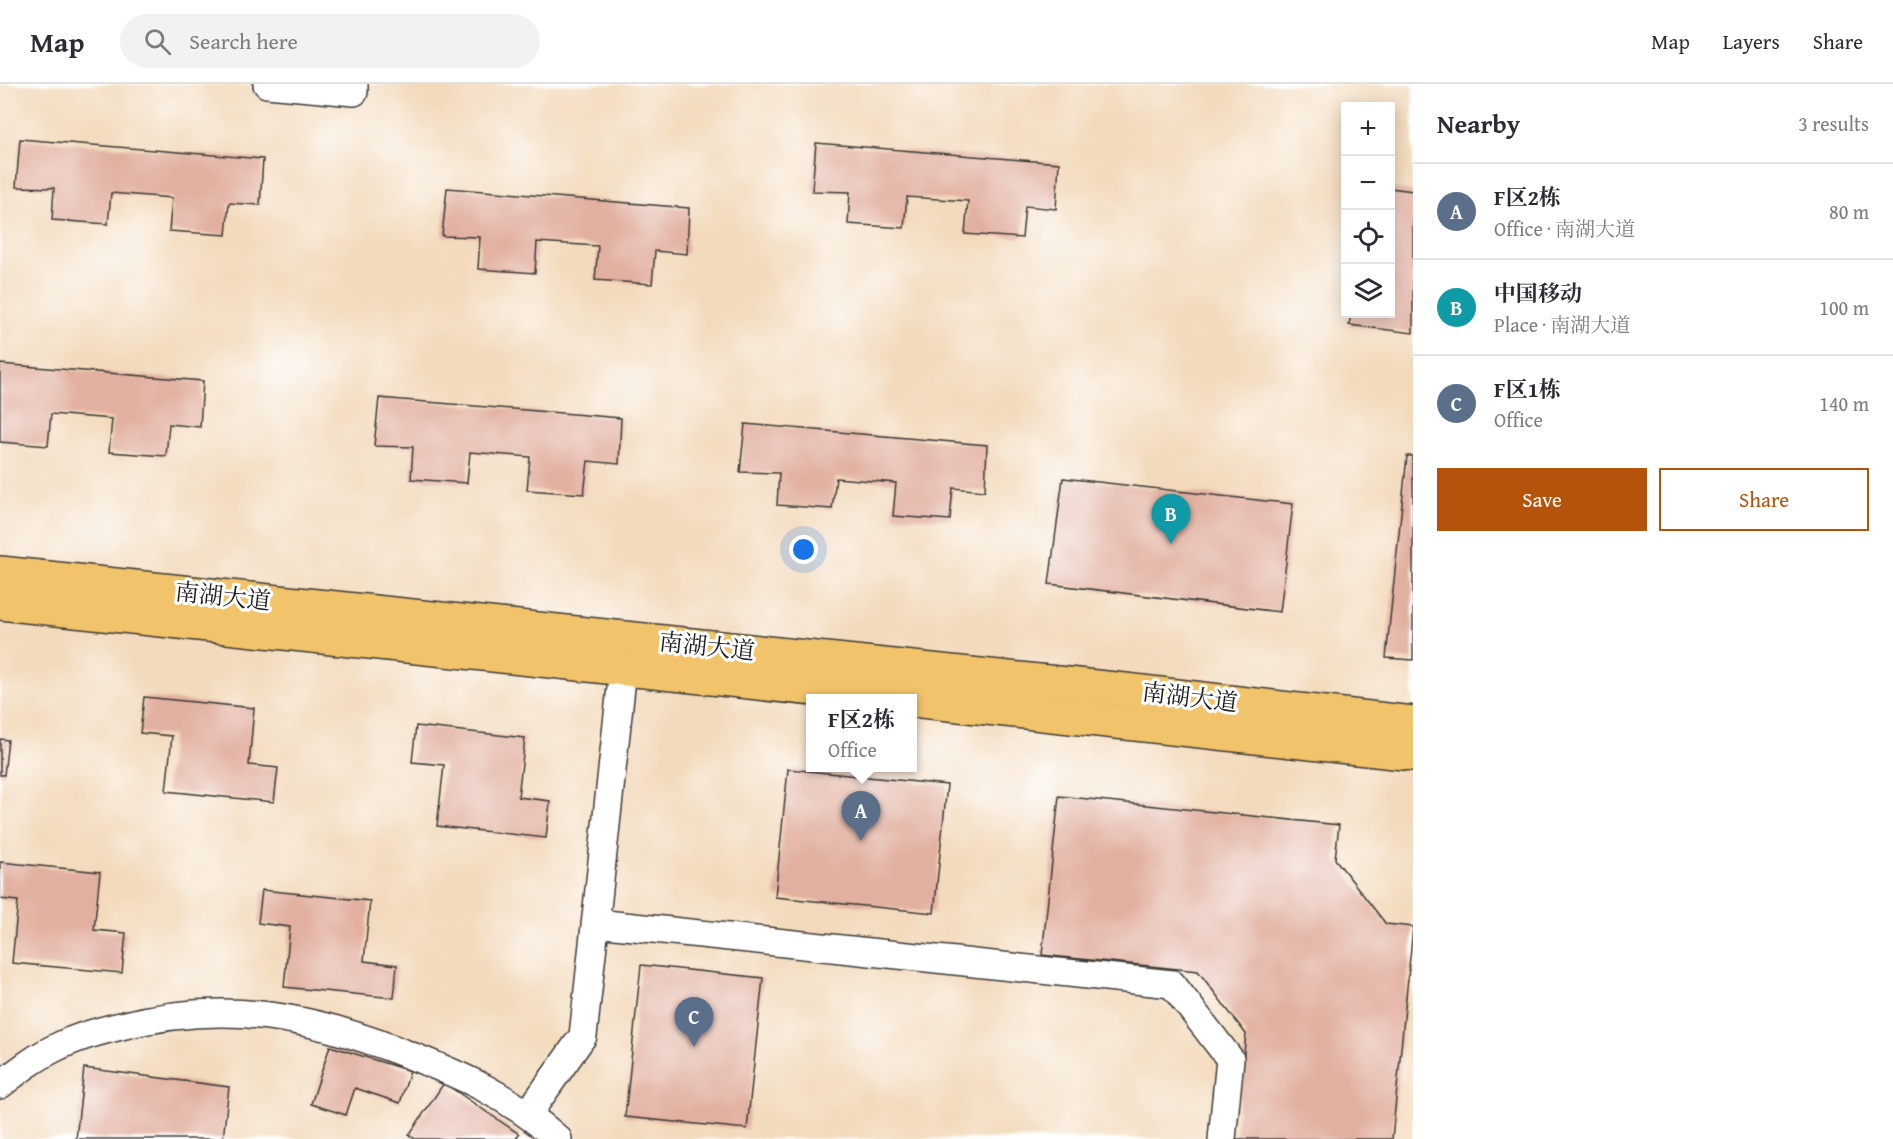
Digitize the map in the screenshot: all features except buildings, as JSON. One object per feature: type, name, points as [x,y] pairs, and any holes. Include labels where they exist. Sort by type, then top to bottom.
[{"type":"main road","name":"南湖大道","points":[[0,573],[1101,687],[1413,723]]},
{"type":"main road","name":"南湖大道","points":[[0,603],[853,694]]},
{"type":"main road","name":"南湖大道","points":[[917,701],[1413,754]]},
{"type":"main road","points":[[1309,742],[1413,765]]},
{"type":"street","points":[[267,84],[354,92],[354,84]]},
{"type":"street","points":[[528,1114],[583,1036],[623,669]]},
{"type":"street","points":[[596,923],[1172,984],[1230,1059],[1222,1139]]},
{"type":"street","points":[[0,1084],[56,1047],[84,1035],[175,1014],[219,1012],[263,1014],[303,1020],[350,1033],[401,1052],[496,1093],[528,1114],[558,1139]]},
{"type":"place","name":"中国移动","points":[[1171,544]]},
{"type":"place","name":"F区2栋","points":[[861,841]]},
{"type":"place","name":"F区1栋","points":[[694,1047]]}]
